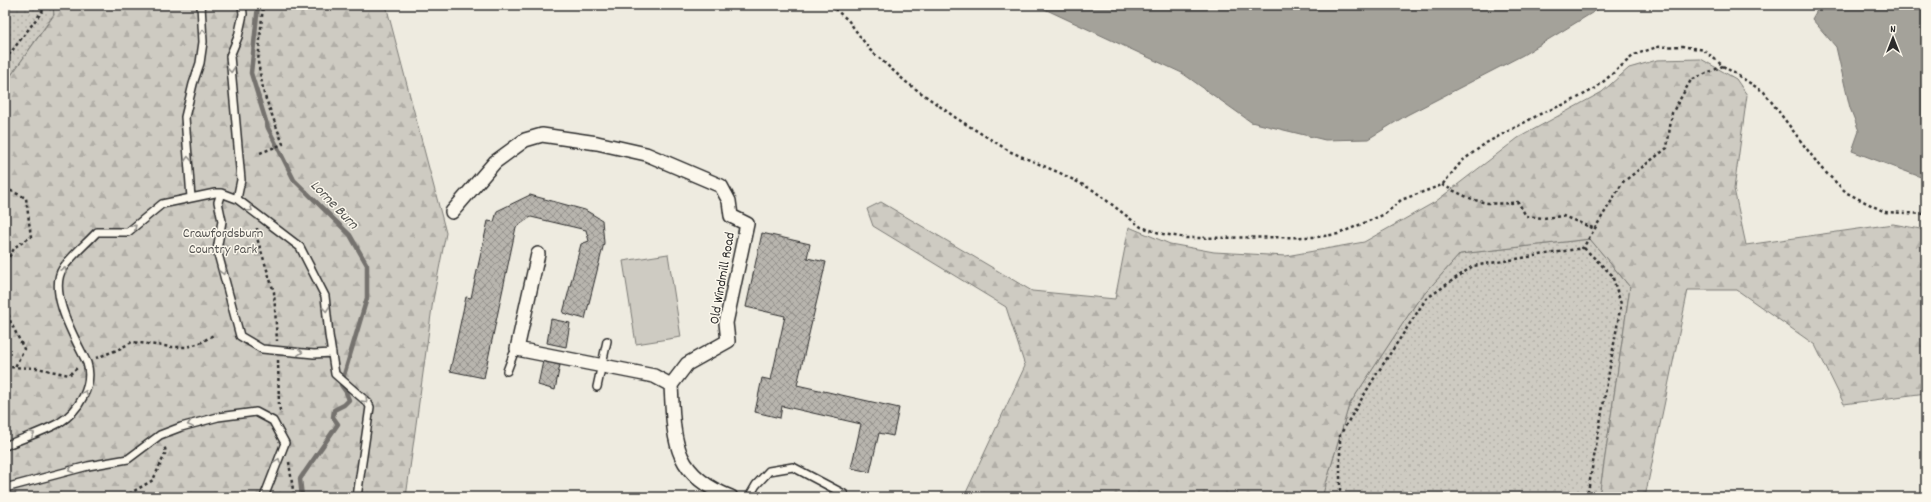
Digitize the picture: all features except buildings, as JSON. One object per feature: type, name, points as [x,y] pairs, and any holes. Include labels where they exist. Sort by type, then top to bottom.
[{"type":"street","name":"Old Windmill Road","points":[[452,212],[495,162],[525,140],[542,135],[589,141],[646,154],[722,186],[729,201],[731,216],[747,224],[726,323],[728,341],[687,364],[671,385]]},
{"type":"street","points":[[538,254],[517,349],[654,376],[671,385],[674,438],[680,455],[698,479],[712,490],[731,497]]},
{"type":"lane","points":[[191,198],[185,117],[200,63],[203,42],[201,5]]},
{"type":"lane","points":[[237,199],[241,180],[230,56],[238,37],[243,14],[242,5]]},
{"type":"lane","points":[[220,193],[218,202],[222,221],[217,250],[240,336],[262,349],[314,354],[332,353]]},
{"type":"lane","points":[[5,446],[60,422],[82,401],[87,386],[87,363],[60,302],[58,286],[62,269],[97,232],[128,232],[162,204],[220,193],[237,199],[300,247],[325,296],[335,374],[368,402],[370,407],[358,497]]},
{"type":"lane","points":[[598,387],[607,341]]},
{"type":"lane","points":[[507,371],[517,349]]},
{"type":"lane","points":[[5,488],[88,466],[128,459],[160,435],[181,427],[218,416],[256,412],[273,421],[285,443],[264,497]]},
{"type":"lane","points":[[749,497],[756,485],[769,471],[793,467],[844,494]]},
{"type":"path","points":[[5,60],[47,5]]},
{"type":"path","points":[[260,153],[283,144],[264,94],[258,62],[264,5]]},
{"type":"path","points":[[830,5],[848,20],[870,50],[906,82],[956,118],[1011,152],[1060,173],[1093,190],[1141,227],[1163,234],[1186,238],[1317,237],[1338,234],[1385,214],[1401,200],[1442,185],[1462,161],[1486,143],[1544,112],[1568,103],[1596,88],[1634,55],[1657,47],[1682,46],[1704,50],[1723,66],[1764,92],[1821,168],[1847,193],[1885,212],[1926,214]]},
{"type":"path","points":[[1340,497],[1340,435],[1426,299],[1473,266],[1583,248],[1623,182],[1667,148],[1672,114],[1691,80],[1723,66]]},
{"type":"path","points":[[1442,185],[1481,203],[1500,204],[1518,202],[1526,216],[1543,218],[1563,216],[1595,229]]},
{"type":"path","points":[[5,188],[26,198],[31,237],[15,247],[5,264]]},
{"type":"path","points":[[1583,248],[1612,275],[1620,304],[1587,497]]},
{"type":"path","points":[[5,303],[11,323],[24,349],[15,367]]},
{"type":"path","points":[[5,367],[37,368],[69,375],[79,366],[132,342],[172,348],[187,347],[200,343],[215,334]]},
{"type":"path","points":[[124,497],[153,480],[166,452],[160,435]]},
{"type":"green space","points":[[5,5],[53,5],[54,14],[5,84]]},
{"type":"green space","name":"Crawfordsburn Country Park","points":[[53,5],[386,5],[446,233],[433,300],[406,497],[5,497],[5,84],[54,15]]},
{"type":"green space","points":[[1701,59],[1736,79],[1747,95],[1734,189],[1746,245],[1893,224],[1926,230],[1926,393],[1844,404],[1815,345],[1737,290],[1688,290],[1645,497],[1599,497],[1630,287],[1590,239],[1460,254],[1417,302],[1349,405],[1322,497],[964,497],[1025,366],[1006,307],[873,226],[867,209],[881,202],[1032,291],[1115,299],[1129,227],[1170,244],[1214,252],[1286,256],[1364,242],[1435,202],[1518,138],[1602,92],[1629,68],[1657,60]]},
{"type":"green space","points":[[1590,239],[1630,287],[1599,497],[1322,497],[1349,405],[1417,302],[1460,254]]},
{"type":"green space","points":[[668,254],[681,337],[636,344],[623,261]]},
{"type":"shaded area","points":[[1036,5],[1605,5],[1523,55],[1407,115],[1368,139],[1325,140],[1251,122],[1182,73]]},
{"type":"shaded area","points":[[1820,5],[1926,5],[1926,179],[1852,151],[1859,131],[1850,108],[1836,47],[1812,19]]},
{"type":"waterway","name":"Lorne Burn","points":[[258,5],[251,73],[268,128],[294,180],[350,235],[367,265],[367,298],[341,385],[349,400],[344,405],[334,410],[333,417],[338,424],[300,479],[302,497]]}]
